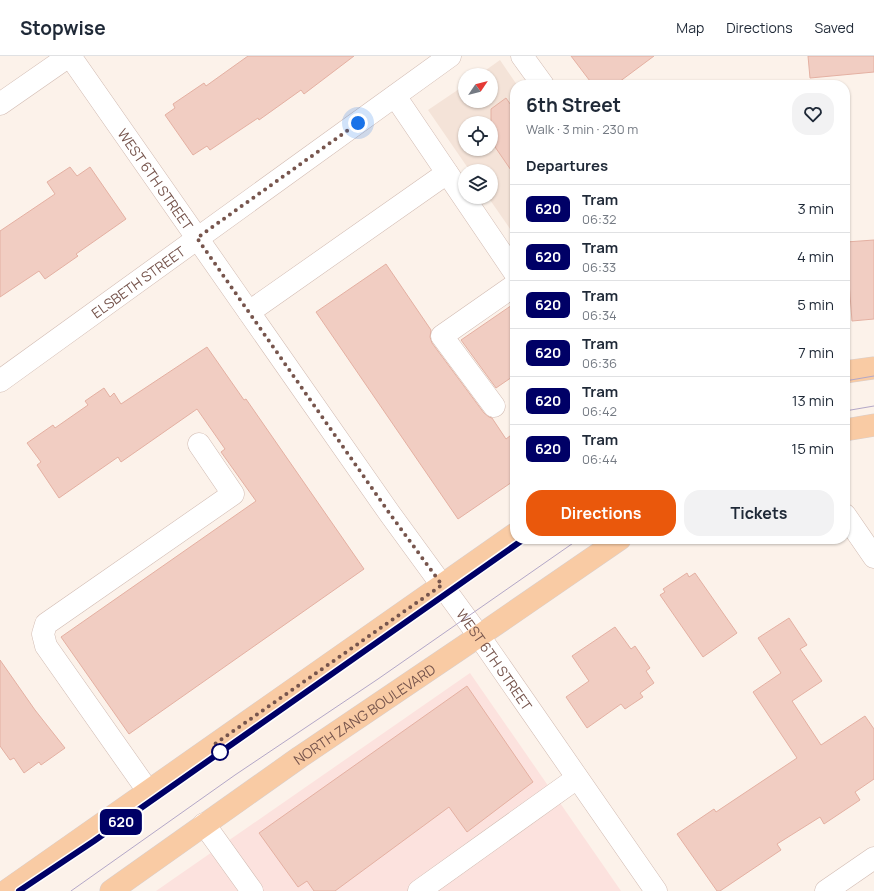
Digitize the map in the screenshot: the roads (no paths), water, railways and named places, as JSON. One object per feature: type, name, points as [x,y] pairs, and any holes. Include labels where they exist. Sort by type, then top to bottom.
[{"type":"main road","points":[[850,371],[874,368]]},
{"type":"main road","points":[[850,429],[874,425]]},
{"type":"main road","points":[[6,891],[510,537]]},
{"type":"main road","name":"NORTH ZANG BOULEVARD","points":[[111,891],[300,757],[613,544]]},
{"type":"street","points":[[0,104],[69,56]]},
{"type":"street","name":"WEST 6TH STREET","points":[[69,56],[390,514],[479,636],[656,891]]},
{"type":"street","name":"ELSBETH STREET","points":[[0,381],[450,56]]},
{"type":"street","points":[[522,56],[539,80]]},
{"type":"street","points":[[395,96],[510,266]]},
{"type":"street","points":[[249,312],[448,173]]},
{"type":"street","points":[[494,406],[442,336],[510,288]]},
{"type":"street","points":[[148,791],[46,646],[43,634],[46,624],[233,494],[199,444]]},
{"type":"street","points":[[850,522],[874,557]]},
{"type":"street","points":[[419,891],[577,778]]},
{"type":"street","points":[[204,824],[252,891]]},
{"type":"street","points":[[826,891],[874,858]]},
{"type":"tram line","points":[[850,380],[874,376]]},
{"type":"tram line","points":[[850,410],[874,406]]},
{"type":"tram line","points":[[19,891],[94,841],[517,544]]},
{"type":"tram line","name":"620","points":[[19,891],[94,841],[517,544]]},
{"type":"tram line","points":[[71,891],[235,775],[378,679],[572,544]]}]
